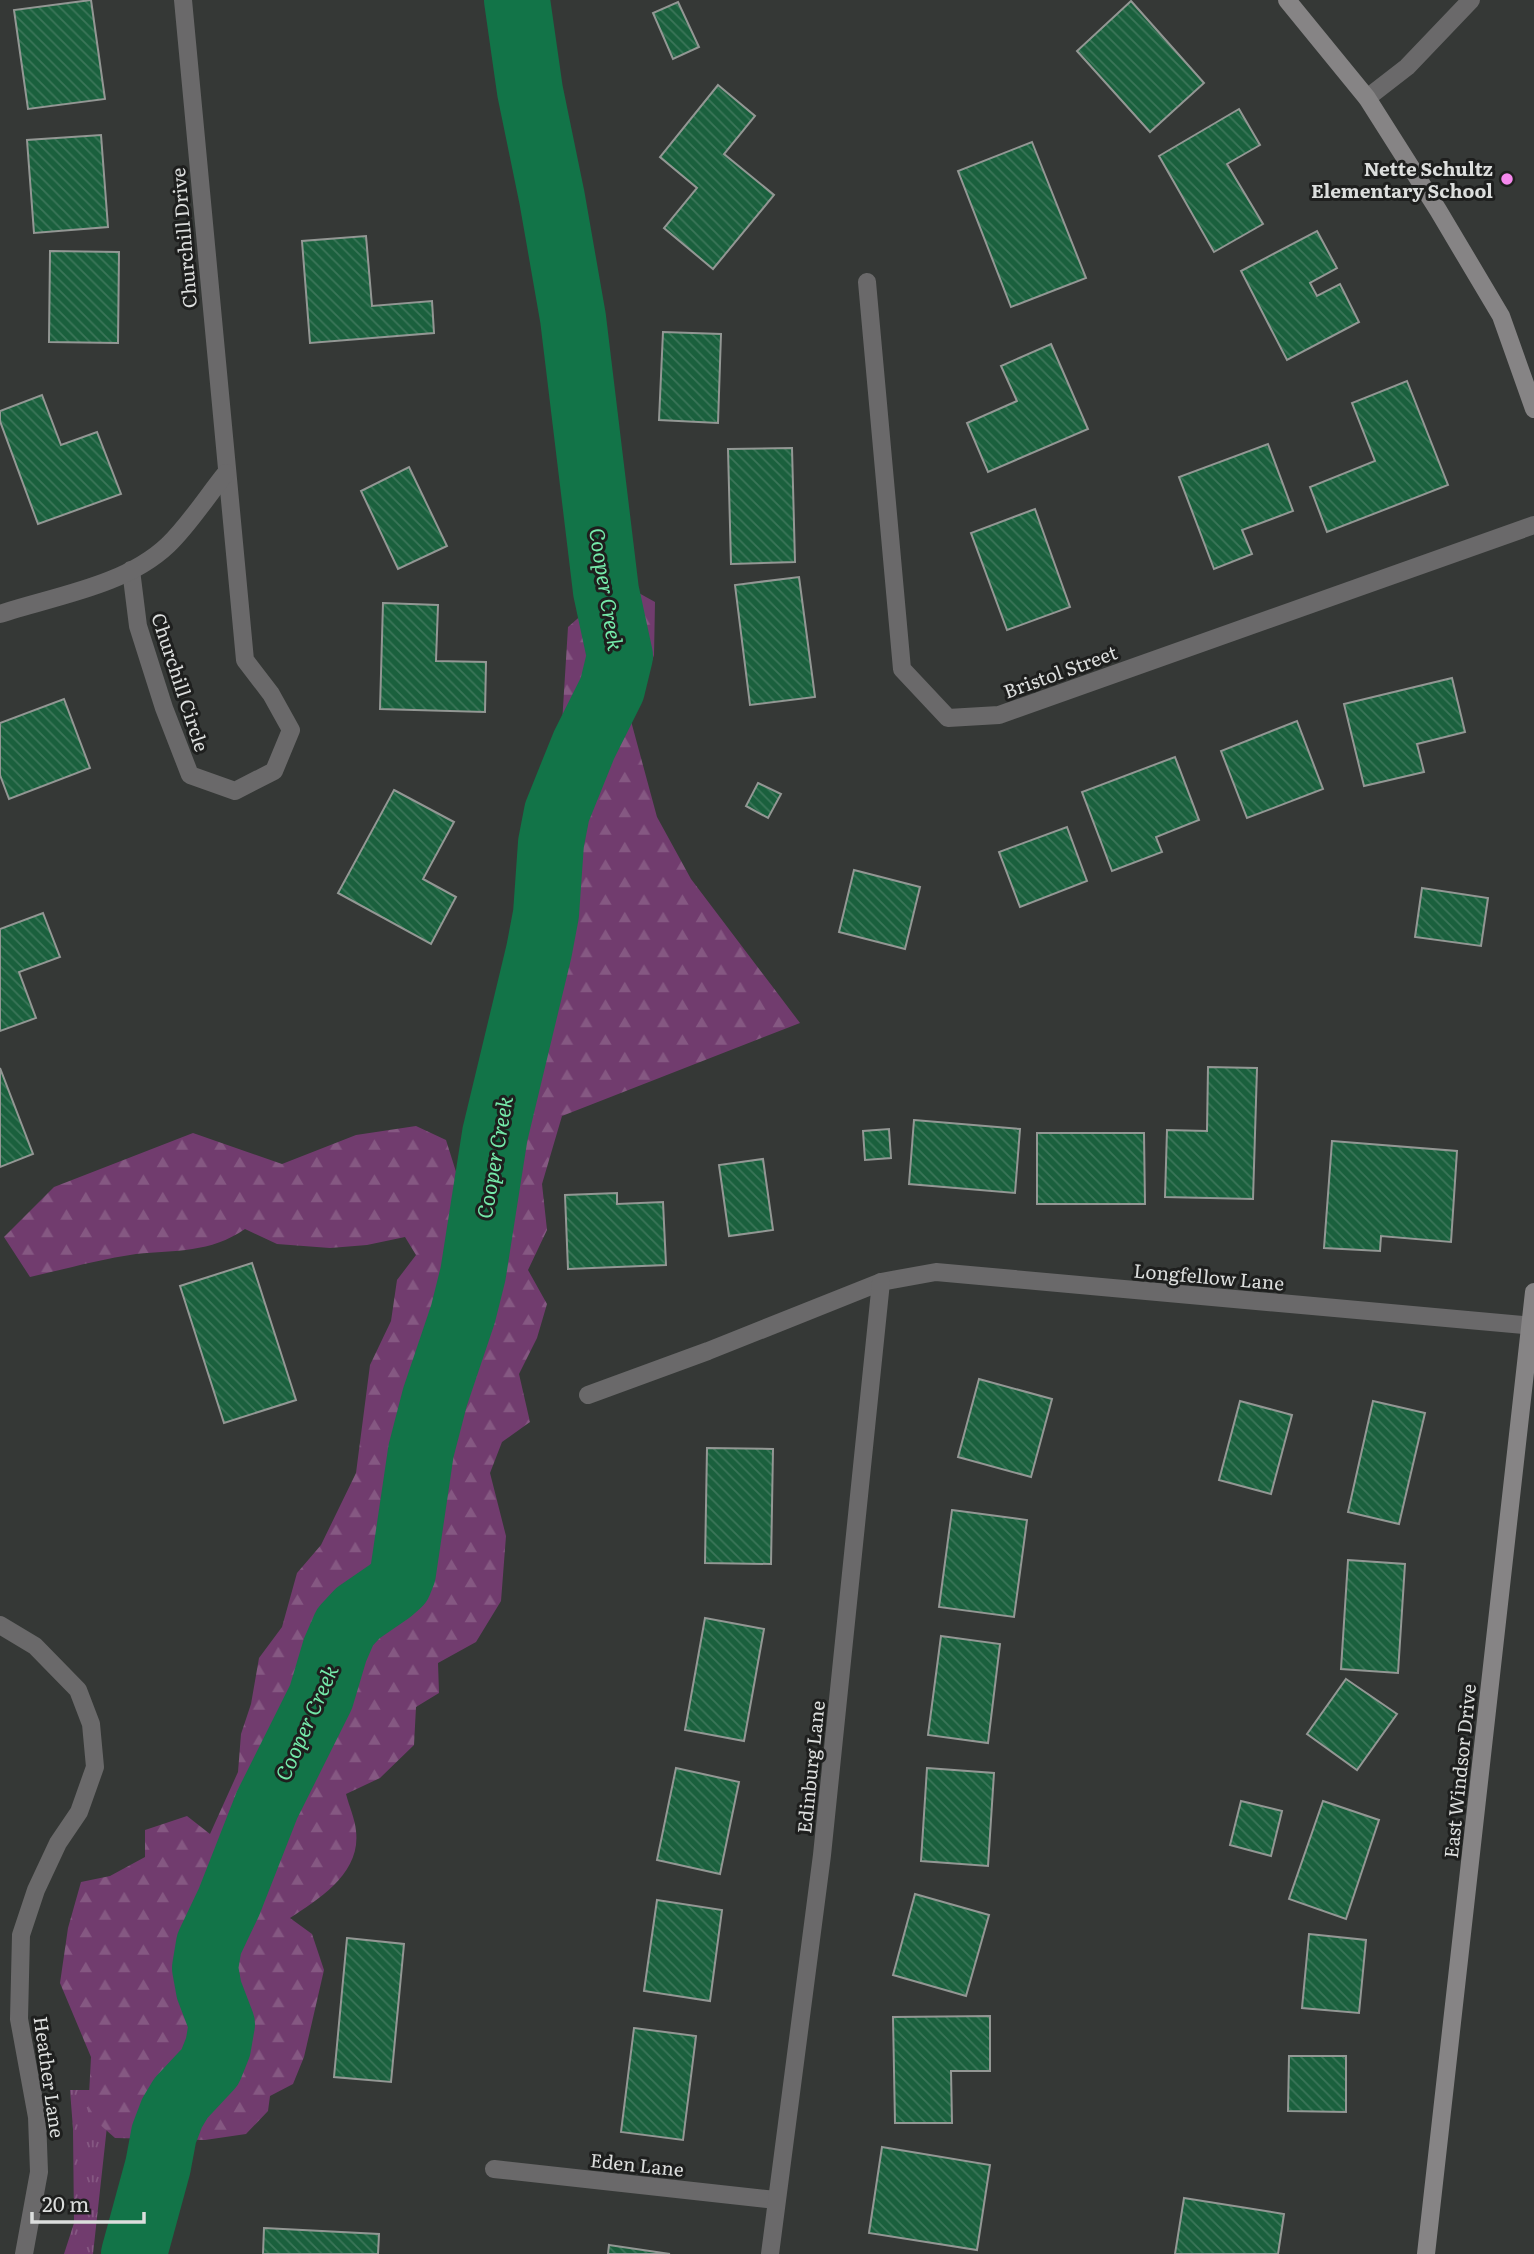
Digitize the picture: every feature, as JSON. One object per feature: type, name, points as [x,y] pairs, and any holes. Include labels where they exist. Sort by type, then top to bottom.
[{"type":"street","name":"Churchill Drive","points":[[183,0],[226,473]]},
{"type":"street","points":[[1287,0],[1367,98],[1438,210],[1502,316],[1534,409]]},
{"type":"street","points":[[1367,98],[1407,67],[1471,0]]},
{"type":"street","name":"Bristol Street","points":[[867,282],[902,669],[948,718],[999,715],[1534,525]]},
{"type":"street","name":"Churchill Circle","points":[[131,570],[138,626],[164,708],[190,775],[235,791],[274,771],[291,730],[271,694],[244,660],[226,473]]},
{"type":"street","points":[[0,614],[57,599],[131,570],[168,545],[226,473]]},
{"type":"street","name":"Longfellow Lane","points":[[588,1395],[708,1351],[881,1282],[936,1272],[1532,1326]]},
{"type":"street","name":"Edinburg Lane","points":[[770,2254],[822,1855],[881,1282]]},
{"type":"street","name":"East Windsor Drive","points":[[1426,2254],[1534,1292]]},
{"type":"street","name":"Heather Lane","points":[[0,1625],[35,1646],[78,1690],[91,1724],[94,1767],[79,1812],[58,1843],[36,1890],[21,1935],[19,2019],[37,2117],[39,2172],[24,2254]]},
{"type":"street","name":"Eden Lane","points":[[494,2169],[776,2200]]},
{"type":"green space","points":[[619,582],[655,602],[654,655],[631,721],[657,817],[691,879],[800,1023],[562,1116],[542,1184],[547,1230],[528,1270],[547,1304],[537,1338],[519,1374],[530,1422],[502,1442],[490,1473],[506,1536],[501,1601],[476,1642],[438,1663],[439,1693],[416,1707],[414,1745],[380,1778],[346,1794],[356,1831],[356,1846],[352,1859],[336,1883],[290,1918],[312,1934],[324,1970],[304,2057],[293,2084],[270,2096],[268,2111],[246,2134],[205,2140],[115,2138],[88,2114],[91,2057],[60,1983],[68,1928],[81,1882],[110,1876],[145,1857],[145,1830],[187,1816],[210,1834],[238,1772],[241,1734],[251,1704],[259,1658],[282,1627],[297,1573],[321,1545],[356,1473],[370,1365],[391,1321],[397,1280],[416,1255],[405,1237],[367,1245],[330,1248],[277,1244],[245,1229],[232,1237],[206,1246],[123,1256],[30,1277],[4,1237],[54,1187],[193,1133],[282,1164],[356,1135],[416,1126],[446,1140],[457,1175],[495,1194],[496,1162],[516,1067],[534,1000],[559,927],[567,875],[587,805],[560,756],[568,627]]},
{"type":"green space","points":[[70,2090],[111,2090],[93,2254],[64,2254],[74,2223]]},
{"type":"building","points":[[91,0],[105,99],[28,109],[14,10]]},
{"type":"building","points":[[1131,1],[1204,83],[1150,132],[1077,51]]},
{"type":"building","points":[[678,2],[699,47],[673,59],[653,13]]},
{"type":"building","points":[[718,85],[755,116],[724,154],[774,195],[713,269],[664,228],[697,188],[660,157]]},
{"type":"building","points":[[1239,109],[1260,145],[1227,164],[1263,224],[1214,252],[1159,156]]},
{"type":"building","points":[[101,135],[108,227],[34,233],[27,140]]},
{"type":"building","points":[[1032,142],[1086,278],[1011,307],[958,171]]},
{"type":"building","points":[[1317,231],[1337,268],[1310,283],[1317,296],[1340,284],[1359,322],[1287,360],[1241,271]]},
{"type":"building","points":[[366,236],[372,306],[432,301],[434,333],[310,343],[302,241]]},
{"type":"building","points":[[50,251],[119,252],[118,343],[49,342]]},
{"type":"building","points":[[663,332],[721,334],[718,423],[659,420]]},
{"type":"building","points":[[1051,344],[1088,429],[988,472],[967,423],[1017,401],[1001,366]]},
{"type":"building","points":[[1407,381],[1448,485],[1327,532],[1310,487],[1375,461],[1352,403]]},
{"type":"building","points":[[42,395],[61,445],[97,432],[121,494],[38,524],[0,421],[0,411]]},
{"type":"building","points":[[1268,444],[1293,511],[1242,530],[1252,554],[1214,569],[1179,477]]},
{"type":"building","points":[[792,448],[795,562],[731,564],[728,449]]},
{"type":"building","points":[[409,467],[447,546],[398,569],[361,491]]},
{"type":"building","points":[[1035,509],[1070,607],[1007,630],[971,533]]},
{"type":"building","points":[[799,577],[815,697],[750,705],[735,585]]},
{"type":"building","points":[[383,603],[438,605],[436,661],[486,662],[485,712],[380,709]]},
{"type":"building","points":[[1452,678],[1465,732],[1417,744],[1424,772],[1364,786],[1344,704]]},
{"type":"building","points":[[64,699],[90,768],[9,799],[0,775],[0,723]]},
{"type":"building","points":[[1297,721],[1323,789],[1247,818],[1221,751]]},
{"type":"building","points":[[1175,757],[1199,820],[1156,837],[1162,852],[1112,871],[1082,792]]},
{"type":"building","points":[[758,783],[781,794],[768,818],[746,806]]},
{"type":"building","points":[[394,790],[454,822],[423,879],[456,897],[431,944],[338,893]]},
{"type":"building","points":[[1067,827],[1087,881],[1020,907],[999,852]]},
{"type":"building","points":[[854,870],[920,887],[905,949],[839,932]]},
{"type":"building","points":[[1422,888],[1488,898],[1481,946],[1415,937]]},
{"type":"building","points":[[43,913],[60,957],[19,972],[36,1018],[0,1031],[0,929]]},
{"type":"building","points":[[1208,1067],[1257,1068],[1253,1199],[1165,1197],[1167,1130],[1207,1131]]},
{"type":"building","points":[[0,1068],[33,1154],[0,1167]]},
{"type":"building","points":[[914,1120],[1020,1129],[1015,1193],[909,1184]]},
{"type":"building","points":[[889,1129],[891,1158],[865,1160],[863,1131]]},
{"type":"building","points":[[1037,1133],[1144,1133],[1145,1204],[1037,1204]]},
{"type":"building","points":[[1332,1141],[1457,1151],[1451,1242],[1381,1236],[1380,1251],[1324,1248]]},
{"type":"building","points":[[763,1159],[773,1230],[729,1236],[719,1165]]},
{"type":"building","points":[[617,1193],[617,1204],[663,1202],[666,1265],[568,1269],[565,1195]]},
{"type":"building","points":[[252,1263],[296,1400],[224,1423],[180,1286]]},
{"type":"building","points":[[979,1379],[1052,1399],[1031,1477],[958,1457]]},
{"type":"building","points":[[1240,1401],[1292,1415],[1271,1494],[1219,1480]]},
{"type":"building","points":[[1373,1401],[1425,1413],[1399,1524],[1348,1512]]},
{"type":"building","points":[[707,1448],[773,1449],[771,1564],[705,1563]]},
{"type":"building","points":[[952,1510],[1027,1520],[1014,1617],[939,1607]]},
{"type":"building","points":[[1348,1560],[1405,1564],[1398,1673],[1341,1669]]},
{"type":"building","points":[[705,1618],[764,1629],[744,1741],[685,1730]]},
{"type":"building","points":[[941,1636],[1000,1644],[988,1743],[928,1735]]},
{"type":"building","points":[[1346,1679],[1397,1714],[1357,1770],[1307,1734]]},
{"type":"building","points":[[676,1768],[739,1782],[720,1874],[657,1860]]},
{"type":"building","points":[[927,1768],[994,1773],[988,1866],[921,1861]]},
{"type":"building","points":[[1241,1801],[1282,1811],[1271,1856],[1230,1845]]},
{"type":"building","points":[[1323,1801],[1379,1820],[1346,1919],[1289,1899]]},
{"type":"building","points":[[915,1894],[989,1915],[966,1996],[893,1975]]},
{"type":"building","points":[[657,1900],[722,1910],[710,2001],[644,1991]]},
{"type":"building","points":[[1309,1934],[1366,1940],[1359,2013],[1302,2008]]},
{"type":"building","points":[[347,1938],[404,1944],[391,2082],[334,2077]]},
{"type":"building","points":[[990,2016],[990,2071],[951,2071],[952,2123],[895,2123],[893,2017]]},
{"type":"building","points":[[634,2028],[696,2036],[683,2140],[621,2132]]},
{"type":"building","points":[[1289,2056],[1346,2056],[1346,2112],[1288,2111]]},
{"type":"building","points":[[882,2147],[990,2165],[977,2250],[869,2233]]},
{"type":"building","points":[[1184,2198],[1284,2214],[1278,2254],[1175,2254]]},
{"type":"building","points":[[264,2228],[379,2234],[378,2254],[263,2254]]},
{"type":"building","points":[[609,2245],[670,2254],[608,2254]]},
{"type":"waterway","name":"Cooper Creek","points":[[134,2254],[164,2134],[172,2113],[181,2098],[210,2067],[218,2047],[222,2024],[209,1990],[205,1968],[209,1944],[229,1902],[267,1805],[321,1697],[345,1627],[358,1613],[399,1583],[403,1573],[421,1451],[473,1274],[495,1134],[539,951],[546,914],[551,843],[557,812],[584,745],[612,689],[620,656],[606,591],[573,318],[530,91],[517,0]]},
{"type":"place","name":"Nette Schultz Elementary School","points":[[1507,179]]}]
